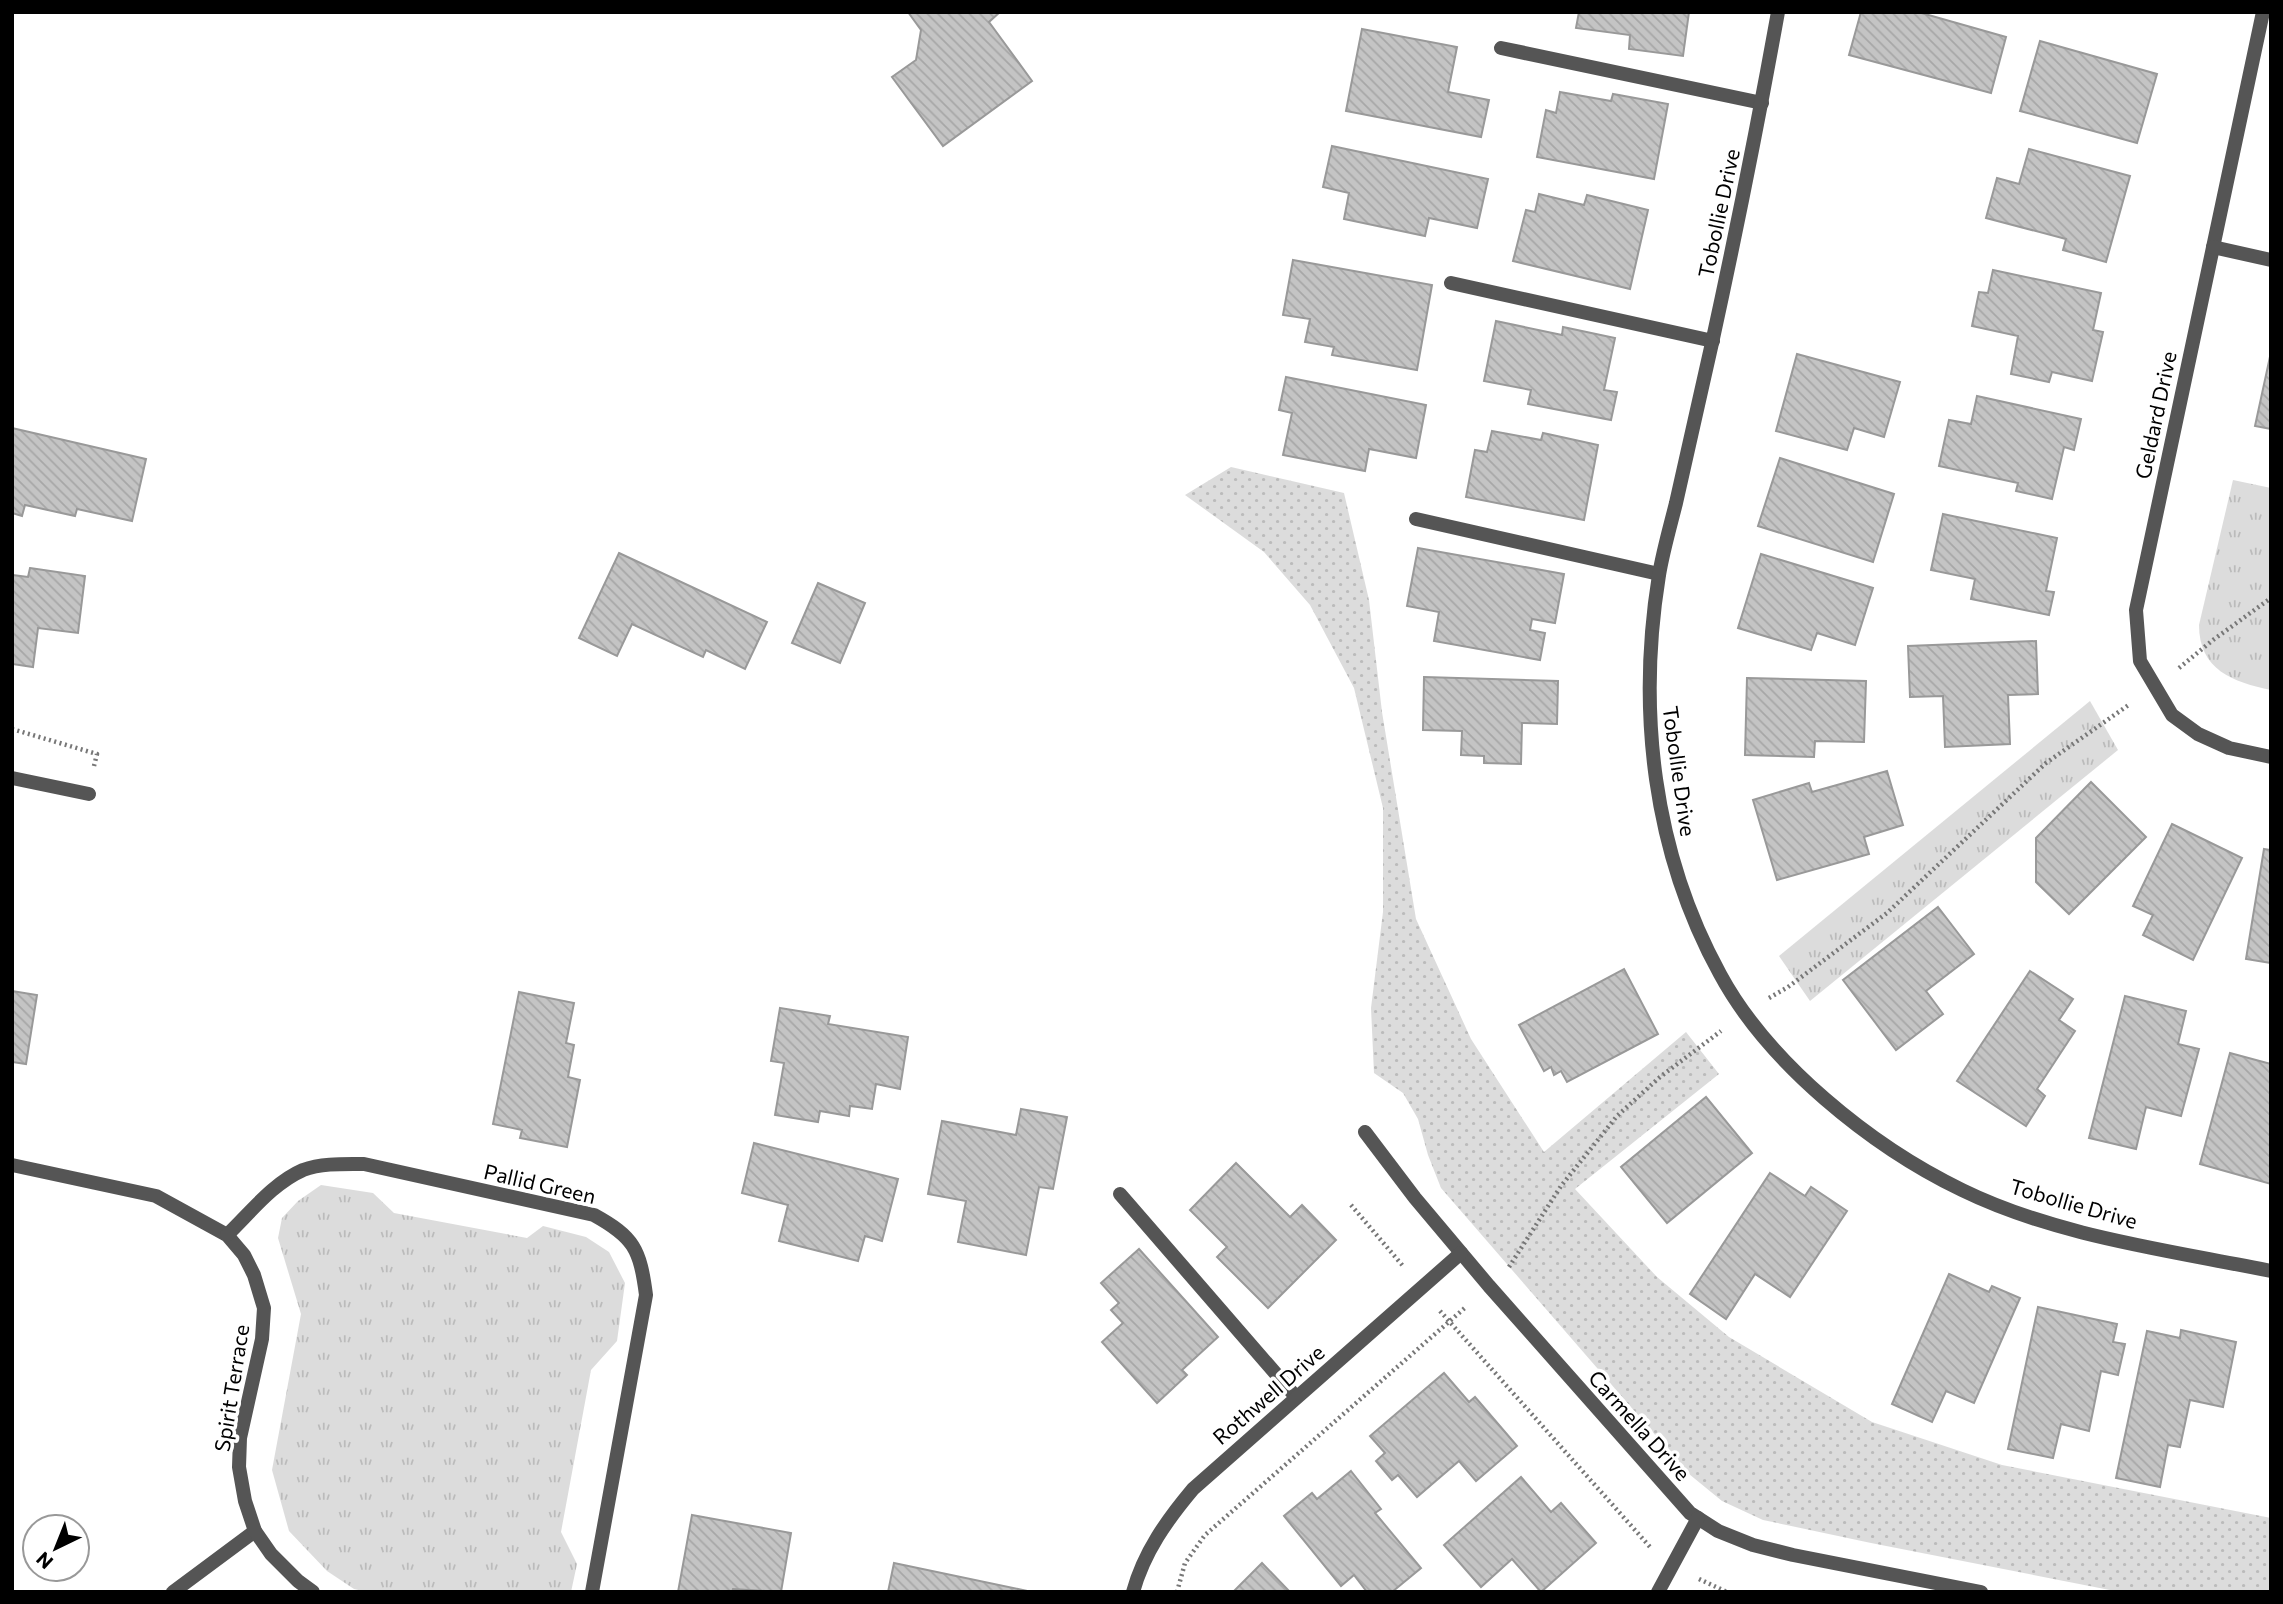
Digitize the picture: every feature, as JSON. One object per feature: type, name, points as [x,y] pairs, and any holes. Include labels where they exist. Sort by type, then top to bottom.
[{"type":"street","name":"Tobollie Drive","points":[[1778,12],[1713,341],[1659,574],[1649,693],[1651,746],[1660,808],[1672,862],[1720,974],[1745,1013],[1782,1057],[1849,1120],[1903,1157],[1962,1190],[2022,1214],[2076,1230],[2271,1271]]},
{"type":"street","name":"Geldard Drive","points":[[2263,12],[2136,610],[2140,661],[2172,715],[2198,734],[2229,748],[2271,757]]},
{"type":"street","points":[[1501,48],[1762,103]]},
{"type":"street","points":[[2213,247],[2271,260]]},
{"type":"street","points":[[1451,283],[1713,341]]},
{"type":"street","points":[[1416,519],[1659,574]]},
{"type":"street","points":[[12,778],[89,794]]},
{"type":"street","name":"Carmella Drive","points":[[1364,1132],[1461,1253],[1665,1487],[1698,1518],[1718,1531],[1753,1545],[1981,1592]]},
{"type":"street","name":"Pallid Green","points":[[227,1235],[280,1184],[304,1170],[333,1164],[364,1164],[594,1215],[621,1230],[634,1246],[643,1272],[646,1295],[592,1592]]},
{"type":"street","name":"Spirit Terrace","points":[[12,1165],[156,1196],[227,1235],[244,1255],[254,1275],[264,1308],[262,1339],[240,1438],[239,1467],[245,1501],[255,1531],[271,1554],[313,1592]]},
{"type":"street","points":[[1120,1194],[1296,1397]]},
{"type":"street","name":"Rothwell Drive","points":[[1133,1592],[1150,1549],[1169,1518],[1193,1489],[1461,1253]]},
{"type":"street","points":[[1658,1592],[1698,1518]]},
{"type":"street","points":[[173,1592],[255,1531]]},
{"type":"path","points":[[1745,1013],[1788,986],[1887,913],[2046,763],[2271,598]]},
{"type":"path","points":[[12,729],[96,754],[89,794]]},
{"type":"path","points":[[1351,1205],[1646,1544],[1710,1585],[1727,1592]]},
{"type":"path","points":[[1706,1592],[1710,1585]]},
{"type":"green space","points":[[1231,467],[1344,493],[1369,600],[1382,712],[1416,919],[1471,1039],[1544,1152],[1686,1032],[1719,1074],[1575,1189],[1657,1277],[1729,1337],[1872,1422],[2002,1465],[2271,1518],[2271,1592],[2120,1592],[1871,1543],[1763,1520],[1722,1501],[1689,1474],[1441,1188],[1418,1119],[1403,1093],[1374,1073],[1371,1008],[1383,912],[1383,808],[1354,688],[1310,605],[1264,552],[1185,495]]},
{"type":"green space","points":[[2233,480],[2271,488],[2271,690],[2244,683],[2221,671],[2205,653],[2201,640],[2199,625]]},
{"type":"green space","points":[[2090,701],[2118,750],[1810,1001],[1779,956]]},
{"type":"green space","points":[[321,1185],[373,1193],[394,1213],[527,1238],[543,1226],[586,1237],[609,1252],[625,1283],[617,1341],[591,1370],[561,1532],[577,1564],[571,1592],[367,1592],[354,1589],[327,1571],[289,1531],[272,1470],[301,1314],[278,1238],[282,1218],[298,1201]]},
{"type":"building","points":[[908,12],[1000,12],[989,22],[1032,81],[943,146],[892,77],[916,60],[921,30]]},
{"type":"building","points":[[1579,12],[1689,12],[1683,56],[1629,49],[1630,35],[1576,28]]},
{"type":"building","points":[[1861,12],[1918,12],[2006,37],[1991,93],[1849,55]]},
{"type":"building","points":[[1362,29],[1457,47],[1448,92],[1489,100],[1481,137],[1346,111]]},
{"type":"building","points":[[2040,41],[2157,74],[2137,143],[2020,111]]},
{"type":"building","points":[[1560,92],[1611,101],[1613,94],[1668,104],[1654,179],[1537,157],[1546,110],[1556,113]]},
{"type":"building","points":[[1332,146],[1488,179],[1477,228],[1429,218],[1425,236],[1344,219],[1349,193],[1323,187]]},
{"type":"building","points":[[2029,149],[2130,176],[2106,262],[2063,250],[2066,239],[1986,218],[1997,178],[2019,184]]},
{"type":"building","points":[[1539,194],[1584,205],[1587,195],[1648,210],[1630,289],[1513,261],[1526,210],[1535,212]]},
{"type":"building","points":[[1293,260],[1432,285],[1417,370],[1332,355],[1334,347],[1305,342],[1310,319],[1283,315]]},
{"type":"building","points":[[1993,270],[2101,293],[2093,330],[2103,332],[2092,381],[2052,372],[2049,382],[2011,374],[2018,336],[1972,326],[1979,292],[1988,293]]},
{"type":"building","points":[[1496,321],[1562,335],[1563,327],[1615,338],[1604,390],[1617,392],[1611,420],[1528,404],[1531,390],[1484,381]]},
{"type":"building","points":[[2271,352],[2271,429],[2255,426]]},
{"type":"building","points":[[1797,354],[1900,382],[1884,437],[1854,428],[1847,450],[1776,431]]},
{"type":"building","points":[[1286,377],[1426,405],[1416,458],[1369,449],[1365,471],[1283,455],[1292,413],[1279,410]]},
{"type":"building","points":[[1977,396],[2081,419],[2074,450],[2064,447],[2052,499],[2016,491],[2018,483],[1939,466],[1949,420],[1971,424]]},
{"type":"building","points":[[12,428],[146,459],[132,521],[77,509],[75,516],[25,505],[22,516],[12,513]]},
{"type":"building","points":[[1492,431],[1541,440],[1543,433],[1598,445],[1584,520],[1466,497],[1475,450],[1487,452]]},
{"type":"building","points":[[1780,458],[1894,494],[1873,562],[1758,526]]},
{"type":"building","points":[[1943,514],[2057,538],[2046,591],[2054,592],[2049,615],[1971,599],[1975,579],[1931,570]]},
{"type":"building","points":[[1418,548],[1564,574],[1555,623],[1532,619],[1530,630],[1545,633],[1540,660],[1434,641],[1439,612],[1407,606]]},
{"type":"building","points":[[619,553],[767,622],[745,669],[706,650],[703,657],[632,624],[617,656],[579,638]]},
{"type":"building","points":[[1761,554],[1873,588],[1855,645],[1817,633],[1811,650],[1738,628]]},
{"type":"building","points":[[30,568],[85,576],[78,633],[38,628],[33,667],[12,664],[12,575],[28,577]]},
{"type":"building","points":[[818,583],[865,603],[840,663],[792,643]]},
{"type":"building","points":[[2036,641],[2038,694],[2008,695],[2010,744],[1945,747],[1943,696],[1910,697],[1908,646]]},
{"type":"building","points":[[1424,677],[1558,681],[1557,724],[1522,723],[1521,764],[1484,763],[1484,756],[1461,755],[1462,731],[1423,730]]},
{"type":"building","points":[[1747,678],[1866,681],[1864,742],[1815,741],[1814,757],[1745,755]]},
{"type":"building","points":[[1887,771],[1903,825],[1864,837],[1869,854],[1777,880],[1753,800],[1809,783],[1812,792]]},
{"type":"building","points":[[2091,782],[2146,837],[2069,914],[2036,882],[2036,838]]},
{"type":"building","points":[[2172,824],[2242,858],[2193,960],[2143,935],[2153,915],[2133,906]]},
{"type":"building","points":[[2264,849],[2271,850],[2271,963],[2246,959]]},
{"type":"building","points":[[1938,907],[1974,954],[1926,991],[1943,1014],[1896,1050],[1843,980]]},
{"type":"building","points":[[1624,969],[1658,1034],[1567,1082],[1561,1071],[1554,1075],[1551,1067],[1544,1071],[1519,1025]]},
{"type":"building","points":[[2030,971],[2073,999],[2059,1020],[2075,1031],[2037,1089],[2045,1096],[2026,1126],[1957,1081]]},
{"type":"building","points":[[12,991],[37,995],[26,1064],[12,1062]]},
{"type":"building","points":[[519,992],[574,1003],[566,1043],[574,1045],[568,1077],[580,1080],[567,1147],[520,1138],[522,1130],[493,1124]]},
{"type":"building","points":[[2125,996],[2186,1011],[2178,1044],[2199,1049],[2181,1116],[2146,1107],[2136,1149],[2089,1138]]},
{"type":"building","points":[[780,1008],[830,1016],[828,1024],[908,1037],[900,1089],[876,1084],[872,1109],[850,1106],[849,1116],[820,1111],[818,1122],[775,1115],[784,1063],[771,1061]]},
{"type":"building","points":[[2230,1053],[2271,1064],[2271,1184],[2200,1164]]},
{"type":"building","points":[[1706,1097],[1752,1153],[1667,1223],[1621,1167]]},
{"type":"building","points":[[1021,1109],[1067,1117],[1053,1189],[1039,1187],[1026,1255],[958,1242],[966,1201],[928,1194],[942,1121],[1016,1135]]},
{"type":"building","points":[[754,1143],[898,1179],[882,1241],[865,1236],[858,1261],[779,1241],[788,1205],[742,1193]]},
{"type":"building","points":[[1236,1163],[1290,1217],[1302,1205],[1336,1240],[1268,1308],[1217,1257],[1227,1247],[1190,1210]]},
{"type":"building","points":[[1770,1173],[1805,1196],[1811,1187],[1847,1211],[1790,1297],[1755,1274],[1726,1319],[1690,1294]]},
{"type":"building","points":[[1139,1249],[1218,1337],[1182,1370],[1187,1375],[1157,1403],[1102,1342],[1123,1323],[1111,1310],[1119,1303],[1101,1283]]},
{"type":"building","points":[[1949,1274],[1989,1292],[1992,1286],[2020,1298],[1974,1403],[1946,1391],[1932,1422],[1892,1404]]},
{"type":"building","points":[[2038,1307],[2117,1324],[2113,1342],[2125,1344],[2118,1375],[2101,1371],[2089,1431],[2061,1424],[2053,1458],[2008,1449]]},
{"type":"building","points":[[2181,1330],[2236,1342],[2223,1407],[2190,1400],[2180,1447],[2168,1445],[2160,1487],[2116,1478],[2147,1331],[2180,1338]]},
{"type":"building","points":[[1444,1373],[1469,1402],[1475,1397],[1517,1446],[1476,1481],[1459,1461],[1417,1497],[1398,1475],[1392,1480],[1376,1461],[1385,1453],[1370,1436]]},
{"type":"building","points":[[1351,1471],[1381,1509],[1375,1513],[1421,1568],[1392,1592],[1367,1592],[1354,1575],[1341,1586],[1284,1516],[1312,1493],[1317,1499]]},
{"type":"building","points":[[1521,1477],[1551,1512],[1561,1503],[1596,1543],[1541,1592],[1512,1559],[1481,1587],[1444,1545]]},
{"type":"building","points":[[692,1515],[791,1533],[781,1592],[733,1589],[732,1592],[678,1592]]},
{"type":"building","points":[[894,1563],[1032,1592],[888,1592]]},
{"type":"building","points":[[1262,1563],[1290,1592],[1233,1592]]}]
